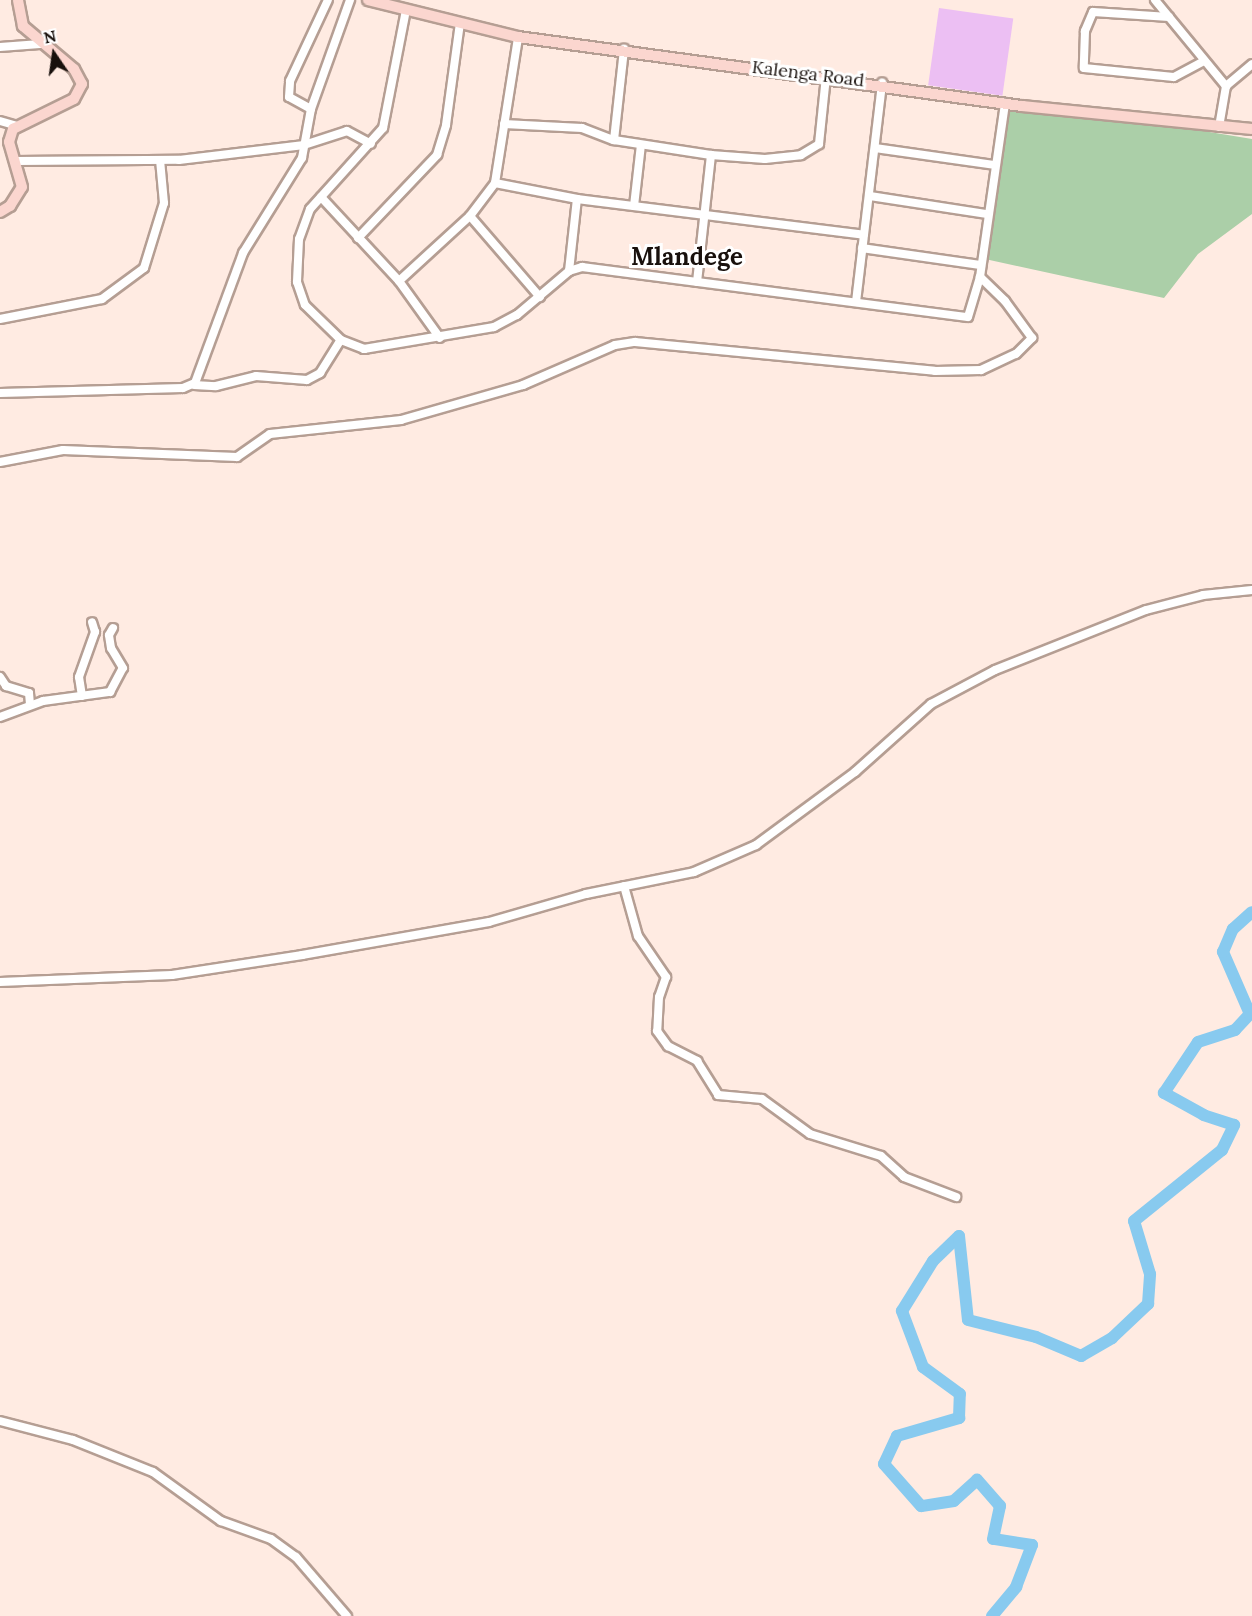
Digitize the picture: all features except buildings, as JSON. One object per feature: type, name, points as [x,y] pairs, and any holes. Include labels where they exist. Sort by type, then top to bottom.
[{"type":"main road","points":[[0,212],[10,206],[22,188],[9,142],[18,126],[81,91],[80,77],[74,69],[40,44],[20,21],[18,0]]},
{"type":"main road","name":"Kalenga Road","points":[[368,0],[518,37],[882,83],[1005,103],[1252,129]]},
{"type":"street","points":[[311,109],[289,97],[290,81],[328,0]]},
{"type":"street","points":[[194,385],[243,253],[299,164],[311,109],[350,0]]},
{"type":"street","points":[[1155,0],[1226,86]]},
{"type":"street","points":[[406,10],[383,128],[321,197],[301,231],[297,282],[305,306],[341,340],[378,350],[494,327],[540,297],[569,271],[588,268],[856,302],[963,319],[972,313],[980,277],[986,214],[1005,103]]},
{"type":"street","points":[[1169,16],[1093,12],[1085,31],[1084,68],[1174,77],[1204,61]]},
{"type":"street","points":[[358,238],[437,155],[446,125],[460,23]]},
{"type":"street","points":[[399,281],[470,216],[495,183],[518,37]]},
{"type":"street","points":[[0,47],[40,44]]},
{"type":"street","points":[[614,140],[624,49]]},
{"type":"street","points":[[1219,127],[1226,86],[1252,64]]},
{"type":"street","points":[[504,124],[582,128],[614,140],[711,155],[765,159],[813,151],[819,144],[826,76]]},
{"type":"street","points":[[856,302],[882,83]]},
{"type":"street","points":[[0,121],[18,126]]},
{"type":"street","points":[[16,161],[160,160],[304,145],[347,131],[371,144]]},
{"type":"street","points":[[634,206],[641,144]]},
{"type":"street","points":[[875,148],[994,165]]},
{"type":"street","points":[[696,282],[702,214],[711,155]]},
{"type":"street","points":[[0,319],[102,299],[144,268],[164,203],[160,160]]},
{"type":"street","points":[[495,183],[577,199],[864,236]]},
{"type":"street","points":[[870,196],[986,214]]},
{"type":"street","points":[[321,197],[399,281],[440,338]]},
{"type":"street","points":[[569,271],[577,199]]},
{"type":"street","points":[[470,216],[540,297]]},
{"type":"street","points":[[862,248],[980,265]]},
{"type":"street","points":[[0,462],[63,450],[237,457],[270,434],[401,420],[506,390],[615,345],[635,342],[935,371],[981,370],[1016,354],[1032,338],[1005,301],[980,277]]},
{"type":"street","points":[[0,393],[194,385],[216,387],[256,376],[307,380],[320,373],[341,340]]},
{"type":"street","points":[[0,982],[172,975],[489,922],[624,886],[680,876],[756,845],[855,772],[931,704],[995,670],[1146,610],[1192,597],[1252,590]]},
{"type":"street","points":[[82,696],[80,677],[95,632],[92,622]]},
{"type":"street","points":[[0,717],[30,705],[110,692],[121,679],[123,668],[109,641],[113,628]]},
{"type":"street","points":[[0,677],[6,686],[29,693],[30,705]]},
{"type":"street","points":[[624,886],[638,936],[666,977],[659,997],[657,1031],[668,1046],[698,1061],[718,1095],[762,1100],[810,1134],[881,1156],[904,1177],[956,1197]]},
{"type":"street","points":[[0,1422],[74,1440],[153,1473],[221,1521],[271,1539],[296,1557],[346,1616]]},
{"type":"green space","points":[[1008,99],[1252,139],[1252,214],[1198,254],[1164,298],[985,259]]},
{"type":"waterway","points":[[992,1616],[1016,1587],[1032,1545],[993,1539],[1000,1506],[977,1480],[954,1501],[921,1506],[884,1464],[897,1436],[959,1418],[960,1394],[923,1367],[902,1311],[933,1261],[959,1236],[968,1320],[1036,1337],[1081,1356],[1112,1338],[1148,1304],[1150,1274],[1134,1221],[1222,1150],[1234,1125],[1204,1115],[1164,1093],[1198,1042],[1235,1030],[1250,1014],[1223,952],[1233,929],[1252,912]]},
{"type":"district","name":"Mlandege","points":[[687,257]]}]
